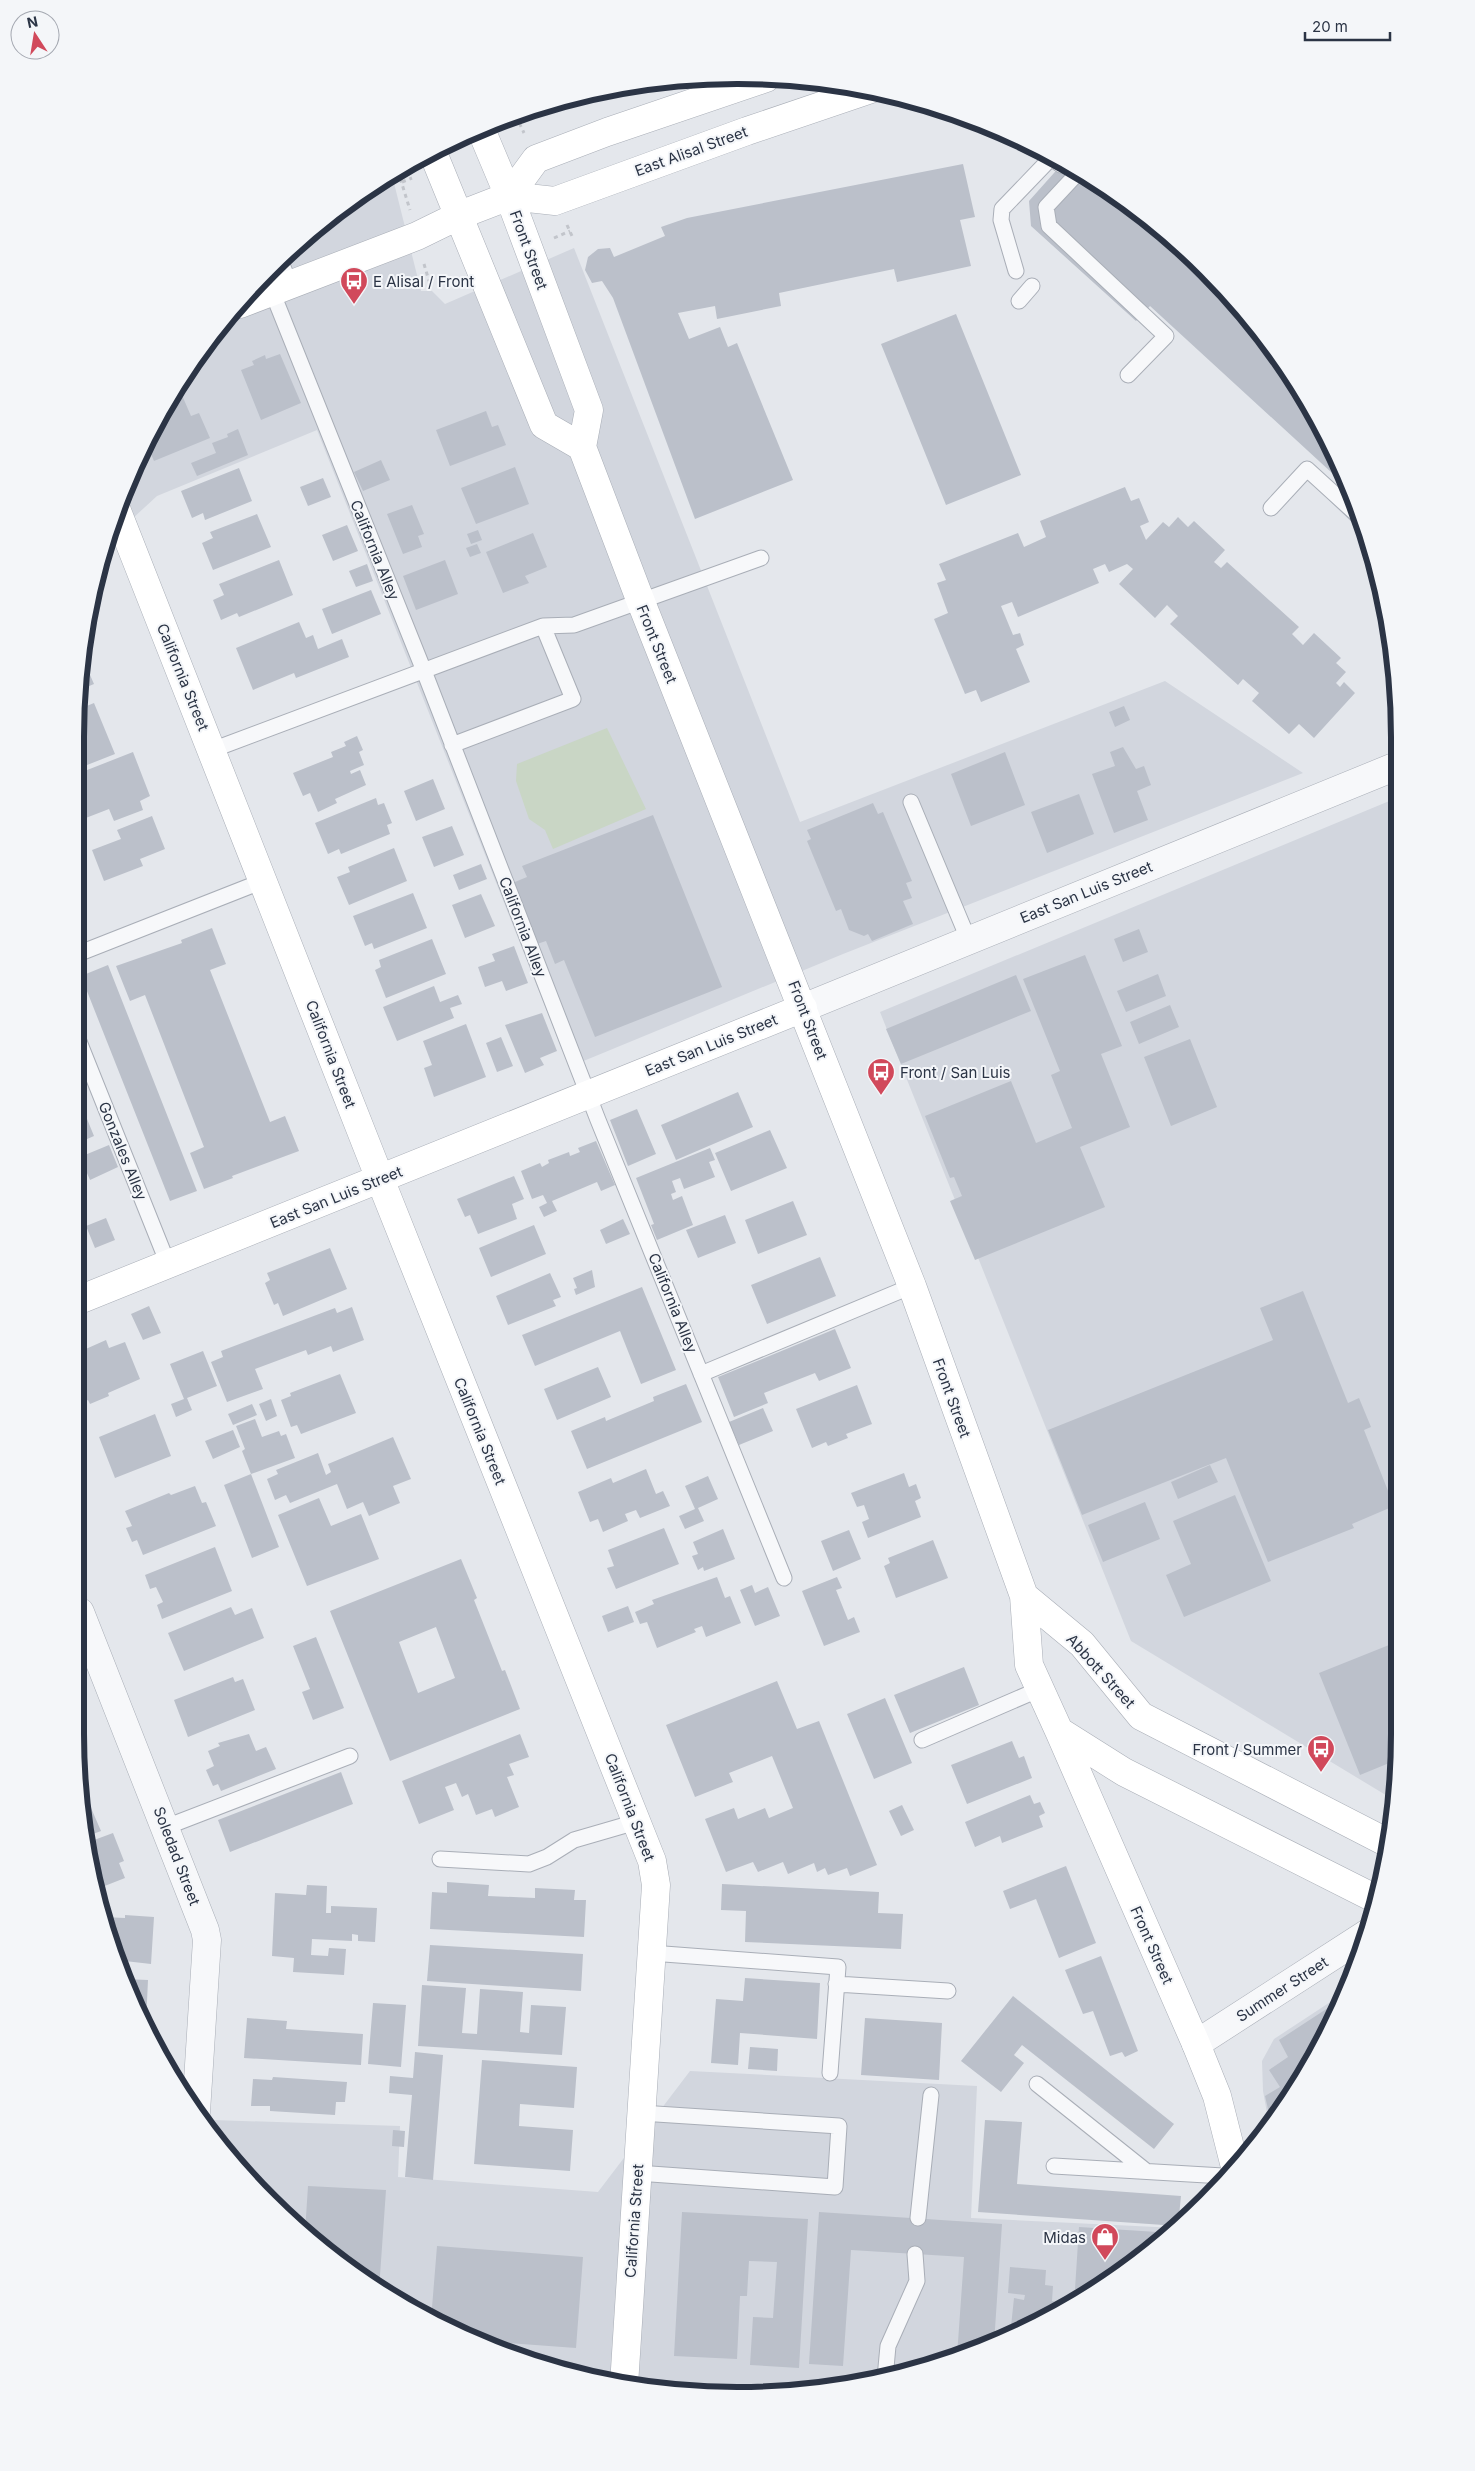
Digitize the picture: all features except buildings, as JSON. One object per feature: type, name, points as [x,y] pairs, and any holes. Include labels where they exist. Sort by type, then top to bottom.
[{"type":"main road","points":[[509,196],[536,159],[624,126],[748,84]]},
{"type":"main road","name":"East Alisal Street","points":[[276,277],[417,236],[460,215],[509,196],[556,201],[855,94]]},
{"type":"main road","name":"Front Street","points":[[483,136],[509,196],[589,410],[582,447],[641,602],[912,1286],[1024,1596]]},
{"type":"main road","points":[[435,158],[544,425],[582,447]]},
{"type":"main road","name":"California Street","points":[[121,520],[655,1872],[624,2377]]},
{"type":"main road","name":"East San Luis Street","points":[[84,1298],[589,1096],[803,1008]]},
{"type":"main road","points":[[1024,1596],[1029,1665],[1059,1731],[1124,1772],[1371,1896]]},
{"type":"main road","name":"Abbott Street","points":[[1024,1596],[1082,1644],[1141,1716],[1382,1840]]},
{"type":"main road","name":"Front Street","points":[[1059,1731],[1196,2044],[1216,2096],[1233,2160]]},
{"type":"street","name":"East San Luis Street","points":[[803,1008],[1391,768]]},
{"type":"street","name":"Soledad Street","points":[[84,1622],[205,1930],[207,1940],[197,2101]]},
{"type":"street","name":"Summer Street","points":[[1196,2044],[1358,1939]]},
{"type":"lane","points":[[1016,271],[1001,220],[1002,209],[1047,162]]},
{"type":"lane","points":[[1074,177],[1046,207],[1049,226],[1166,336],[1128,375]]},
{"type":"lane","name":"California Alley","points":[[276,277],[452,745],[589,1096],[784,1578]]},
{"type":"lane","points":[[1019,301],[1032,286]]},
{"type":"lane","points":[[1271,508],[1307,468],[1349,507]]},
{"type":"lane","points":[[212,750],[543,626],[574,625],[760,558]]},
{"type":"lane","points":[[452,745],[573,699],[543,626]]},
{"type":"lane","points":[[911,802],[969,941]]},
{"type":"lane","points":[[84,951],[263,880]]},
{"type":"lane","name":"Gonzales Alley","points":[[84,1054],[168,1264]]},
{"type":"lane","points":[[701,1374],[912,1286]]},
{"type":"lane","points":[[922,1740],[1040,1689]]},
{"type":"lane","points":[[166,1827],[350,1756]]},
{"type":"lane","points":[[440,1859],[529,1864],[538,1861],[574,1840],[636,1822]]},
{"type":"lane","points":[[651,1953],[838,1967],[830,2073]]},
{"type":"lane","points":[[836,1984],[948,1991]]},
{"type":"lane","points":[[1036,2084],[1146,2171]]},
{"type":"lane","points":[[918,2218],[930,2095]]},
{"type":"lane","points":[[637,2173],[835,2187],[839,2126],[641,2113]]},
{"type":"lane","points":[[1054,2166],[1219,2176]]},
{"type":"lane","points":[[886,2370],[888,2346],[917,2281],[915,2254]]},
{"type":"path","points":[[519,121],[521,126]]},
{"type":"path","points":[[400,178],[402,182]]},
{"type":"shaded area","points":[[394,182],[421,291],[432,291],[445,304],[574,248],[800,822],[1165,681],[1303,773],[843,954],[569,1067],[317,430],[157,496],[116,534],[151,448],[194,374],[219,340],[246,306],[306,246],[374,194]]},
{"type":"shaded area","points":[[1391,800],[1391,1734],[1388,1796],[1131,1641],[880,1012]]},
{"type":"shaded area","points":[[1334,1999],[1304,2060],[1267,2115],[1263,2091],[1262,2061],[1274,2039]]},
{"type":"shaded area","points":[[690,2071],[977,2086],[971,2218],[1166,2227],[1101,2277],[1064,2300],[1027,2320],[948,2353],[865,2375],[823,2382],[738,2387],[652,2382],[610,2375],[527,2353],[448,2320],[411,2300],[374,2277],[306,2225],[246,2165],[212,2121],[400,2126],[398,2177],[598,2192]]},
{"type":"green space","points":[[607,728],[646,809],[553,849],[545,830],[529,819],[516,781],[517,764]]},
{"type":"place","name":"E Alisal / Front","points":[[354,305]]},
{"type":"place","name":"Front / San Luis","points":[[881,1096]]},
{"type":"place","name":"Front / Summer","points":[[1321,1773]]},
{"type":"place","name":"Midas","points":[[1105,2261]]}]
